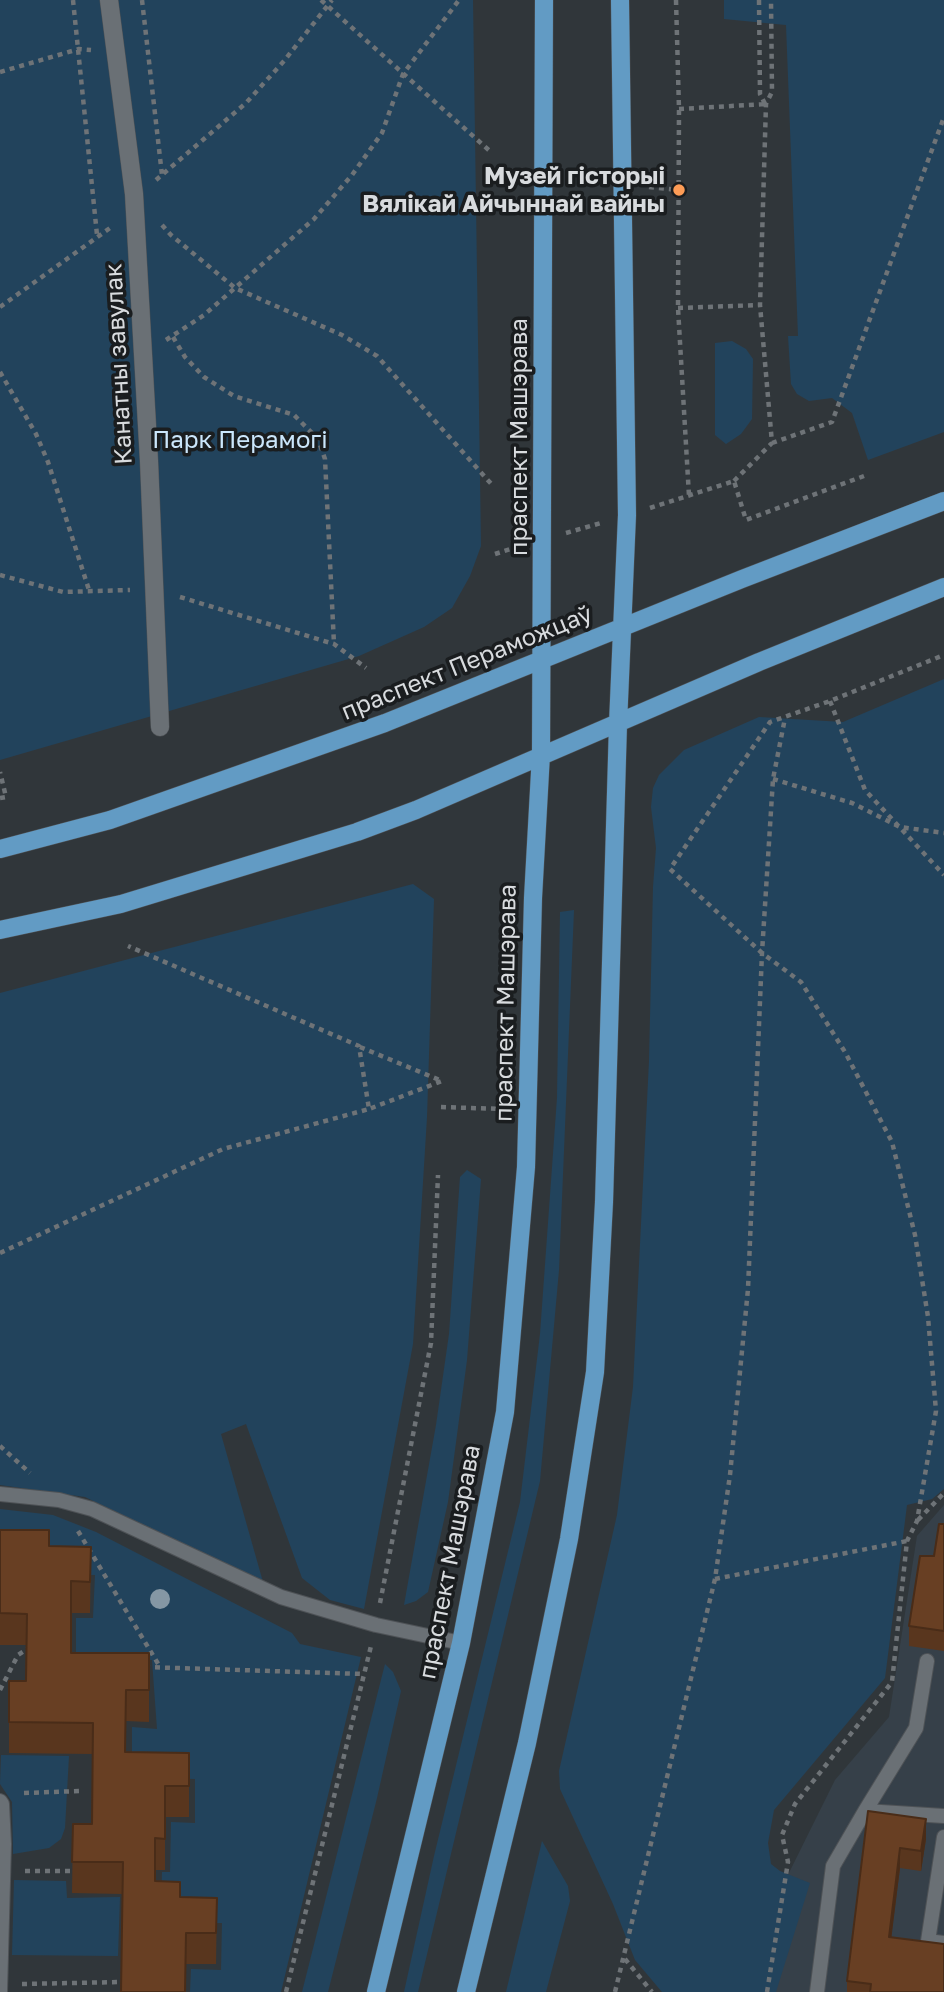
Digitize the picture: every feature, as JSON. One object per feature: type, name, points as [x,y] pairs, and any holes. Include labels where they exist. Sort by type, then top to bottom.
[{"type":"main road","name":"праспект Машэрава","points":[[376,1992],[461,1643],[505,1412],[527,1167],[533,898],[543,659],[544,0]]},
{"type":"main road","points":[[466,1992],[527,1743],[569,1539],[595,1372],[604,1188],[627,515],[620,0]]},
{"type":"main road","name":"праспект Пераможцаў","points":[[0,849],[110,820],[385,723],[944,501]]},
{"type":"main road","points":[[0,930],[121,904],[357,832],[416,810],[541,754],[944,587]]},
{"type":"street","name":"Канатны завулак","points":[[109,0],[134,194],[160,727]]},
{"type":"lane","points":[[0,1494],[59,1500],[92,1509],[281,1597],[376,1625],[461,1643]]},
{"type":"lane","points":[[817,1992],[833,1866],[916,1728],[927,1661]]},
{"type":"lane","points":[[0,1801],[4,1844],[0,1992]]},
{"type":"lane","points":[[865,1811],[944,1816]]},
{"type":"lane","points":[[944,1837],[928,1941],[944,1943]]},
{"type":"path","points":[[73,0],[97,235]]},
{"type":"path","points":[[142,0],[162,176]]},
{"type":"path","points":[[321,0],[492,153]]},
{"type":"path","points":[[332,0],[284,61],[246,103],[162,176],[134,194],[170,235],[235,288],[342,335],[377,356],[494,486]]},
{"type":"path","points":[[143,350],[173,337],[235,288],[314,219],[352,175],[382,133],[402,74],[459,0]]},
{"type":"path","points":[[676,0],[679,109],[678,308],[689,496]]},
{"type":"path","points":[[759,0],[760,94],[766,104]]},
{"type":"path","points":[[771,0],[772,92],[766,104],[760,305],[772,443]]},
{"type":"path","points":[[0,72],[79,49],[116,51]]},
{"type":"path","points":[[679,109],[766,104]]},
{"type":"path","points":[[495,554],[734,481],[772,443],[832,422],[944,117]]},
{"type":"path","points":[[0,307],[97,235],[135,214]]},
{"type":"path","points":[[678,308],[760,305]]},
{"type":"path","points":[[173,337],[185,357],[204,377],[234,396],[294,415],[318,439],[325,459],[334,644]]},
{"type":"path","points":[[0,372],[36,434],[48,462],[89,590]]},
{"type":"path","points":[[734,481],[747,520],[864,475]]},
{"type":"path","points":[[0,575],[63,592],[155,590],[334,644],[366,667]]},
{"type":"path","points":[[766,1992],[788,1862],[782,1835],[795,1804],[892,1682],[907,1541],[917,1521],[936,1411],[928,1317],[915,1235],[892,1142],[845,1052],[801,982],[762,953],[670,869],[770,722],[944,655]]},
{"type":"path","points":[[830,701],[865,790],[944,875]]},
{"type":"path","points":[[615,1992],[715,1579],[730,1475],[748,1289],[762,953],[773,779],[785,718]]},
{"type":"path","points":[[0,772],[6,797],[0,798]]},
{"type":"path","points":[[773,779],[852,803],[900,827],[944,833]]},
{"type":"path","points":[[0,1254],[223,1149],[369,1109],[442,1081],[128,946]]},
{"type":"path","points":[[359,1046],[369,1109]]},
{"type":"path","points":[[441,1107],[528,1110]]},
{"type":"path","points":[[286,1992],[376,1625],[430,1343],[438,1175]]},
{"type":"path","points":[[0,1446],[59,1500],[160,1667]]},
{"type":"path","points":[[917,1521],[944,1493]]},
{"type":"path","points":[[715,1579],[907,1541]]},
{"type":"path","points":[[0,1690],[18,1655],[27,1648]]},
{"type":"path","points":[[137,1666],[364,1674]]},
{"type":"path","points":[[15,1793],[80,1791]]},
{"type":"path","points":[[22,1871],[73,1871]]},
{"type":"path","points":[[624,1959],[652,1992]]},
{"type":"path","points":[[0,1984],[121,1982]]},
{"type":"shaded area","points":[[944,1505],[944,1992],[730,1992],[835,1780],[889,1717],[917,1536]]},
{"type":"green space","name":"Парк Перамогі","points":[[0,0],[473,0],[481,546],[470,576],[452,608],[424,627],[359,656],[0,760]]},
{"type":"green space","points":[[724,0],[944,0],[944,432],[868,460],[852,413],[832,398],[809,401],[797,394],[791,384],[788,336],[798,336],[786,25],[724,19]]},
{"type":"green space","points":[[732,341],[746,349],[753,359],[752,419],[741,434],[726,444],[715,435],[715,343]]},
{"type":"green space","points":[[944,679],[944,1489],[932,1499],[907,1505],[885,1678],[774,1810],[768,1843],[771,1864],[780,1871],[810,1883],[776,1992],[662,1992],[635,1960],[613,1904],[560,1789],[559,1771],[617,1515],[633,1387],[649,1061],[656,848],[651,807],[653,788],[659,775],[684,750],[759,717],[843,722]]},
{"type":"green space","points":[[413,884],[434,899],[427,1117],[413,1344],[364,1609],[330,1600],[302,1578],[246,1424],[221,1434],[263,1582],[85,1497],[0,1485],[0,993]]},
{"type":"green space","points":[[574,910],[559,1270],[540,1481],[418,1992],[404,1992],[434,1856],[520,1502],[540,1334],[557,1098],[560,912]]},
{"type":"green space","points":[[467,1170],[481,1179],[467,1360],[448,1502],[428,1592],[416,1601],[404,1605],[449,1334],[460,1177]]},
{"type":"green space","points":[[0,1509],[53,1515],[96,1532],[292,1633],[300,1644],[361,1657],[281,1992],[190,1992],[191,1969],[221,1970],[222,1923],[186,1923],[161,1910],[162,1872],[170,1872],[171,1822],[195,1823],[195,1779],[132,1777],[132,1727],[157,1729],[152,1660],[76,1657],[76,1618],[93,1618],[95,1575],[53,1574],[0,1557]]},
{"type":"green space","points":[[385,1664],[393,1672],[401,1691],[328,1992],[302,1992]]},
{"type":"green space","points":[[1,1755],[69,1756],[65,1828],[61,1839],[49,1848],[13,1854],[12,1802],[0,1784]]},
{"type":"green space","points":[[542,1841],[568,1886],[570,1901],[546,1992],[506,1992]]},
{"type":"green space","points":[[14,1880],[66,1881],[67,1898],[120,1897],[118,1956],[12,1955]]},
{"type":"building","points":[[939,1524],[944,1524],[944,1631],[909,1626],[920,1556],[934,1556]]},
{"type":"building","points":[[0,1530],[49,1530],[49,1546],[91,1547],[90,1582],[71,1581],[71,1653],[149,1653],[149,1690],[126,1690],[125,1752],[189,1753],[189,1786],[165,1786],[165,1839],[155,1838],[155,1881],[180,1882],[180,1897],[217,1898],[216,1933],[186,1933],[185,1992],[121,1992],[123,1862],[72,1862],[73,1824],[92,1824],[93,1723],[9,1722],[9,1681],[26,1681],[27,1614],[0,1613]]},
{"type":"building","points":[[868,1811],[926,1819],[921,1851],[900,1848],[889,1937],[944,1944],[944,1992],[870,1992],[871,1984],[847,1981]]},
{"type":"place","name":"Музей гісторыі Вялікай Айчыннай вайны","points":[[679,190]]}]
